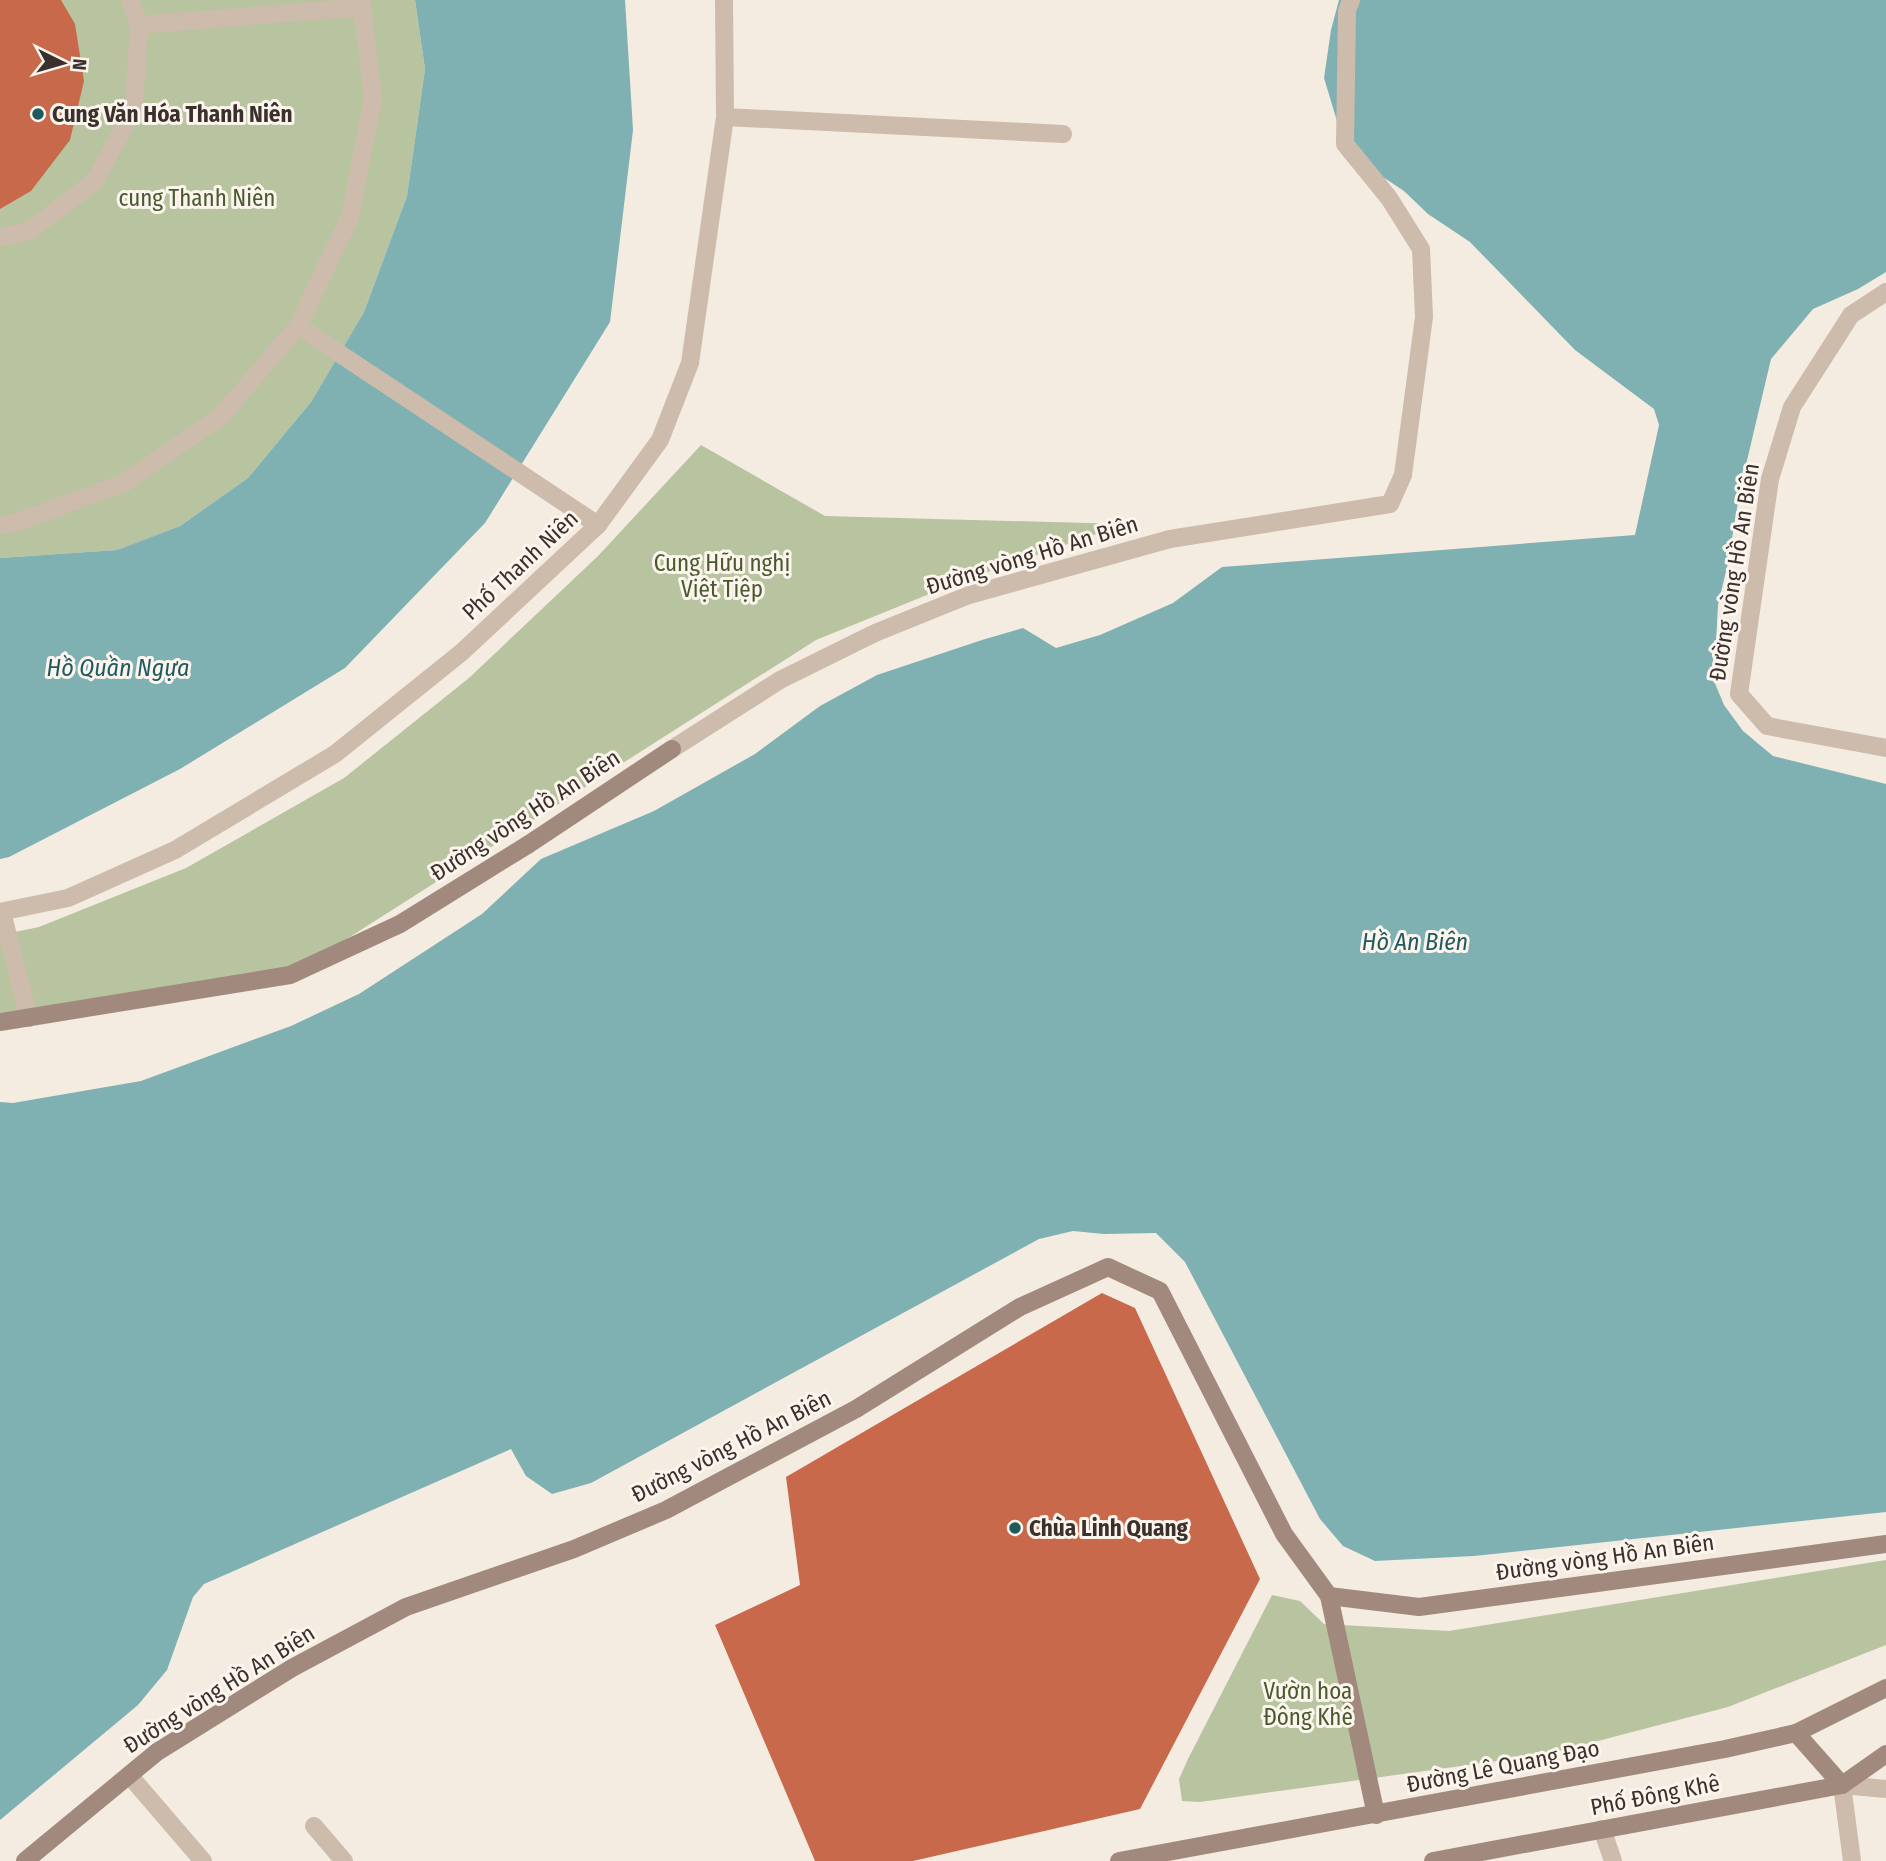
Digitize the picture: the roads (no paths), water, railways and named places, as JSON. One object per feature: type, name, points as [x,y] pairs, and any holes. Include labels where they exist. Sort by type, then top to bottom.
[{"type":"street","points":[[0,237],[29,231],[95,181],[134,108],[139,25],[130,0]]},
{"type":"street","name":"Phố Thanh Niên","points":[[1,912],[68,898],[175,850],[335,754],[462,652],[598,525],[660,440],[690,363],[725,117],[724,0]]},
{"type":"street","name":"Đường vòng Hồ An Biên","points":[[0,1022],[290,975],[400,924],[529,844],[780,680],[875,633],[969,595],[1170,539],[1390,504],[1404,475],[1424,317],[1421,249],[1389,198],[1345,144],[1347,11],[1351,0]]},
{"type":"street","points":[[0,525],[14,523],[124,483],[221,416],[298,326],[350,217],[373,98],[362,4],[139,25]]},
{"type":"street","points":[[725,117],[1063,134]]},
{"type":"street","name":"Đường vòng Hồ An Biên","points":[[1886,292],[1851,315],[1792,407],[1770,479],[1739,694],[1767,726],[1886,748]]},
{"type":"street","points":[[298,326],[598,525]]},
{"type":"street","points":[[1,912],[29,1018]]},
{"type":"street","name":"Đường vòng Hồ An Biên","points":[[25,1861],[157,1752],[292,1668],[394,1613],[574,1549],[666,1510],[856,1409],[1020,1307],[1108,1267],[1160,1291],[1284,1534],[1329,1596],[1376,1815]]},
{"type":"street","name":"Đường vòng Hồ An Biên","points":[[1329,1596],[1419,1607],[1886,1544]]},
{"type":"street","name":"Đường Lê Quang Đạo","points":[[1119,1861],[1376,1815],[1796,1733],[1886,1688]]},
{"type":"street","points":[[1796,1733],[1842,1785],[1852,1861]]},
{"type":"street","points":[[1842,1785],[1886,1754]]},
{"type":"street","points":[[129,1775],[203,1861]]},
{"type":"street","name":"Phố Đông Khê","points":[[1433,1861],[1842,1785],[1886,1789]]},
{"type":"street","points":[[313,1826],[344,1861]]},
{"type":"street","points":[[1602,1829],[1613,1861]]},
{"type":"water","name":"Hồ Quần Ngựa","points":[[415,0],[625,0],[633,130],[610,322],[485,523],[345,668],[180,769],[9,857],[0,859],[0,558],[117,550],[180,526],[248,478],[311,402],[364,312],[407,196],[425,69]]},
{"type":"water","name":"Hồ An Biên","points":[[1339,0],[1886,0],[1886,272],[1858,289],[1813,309],[1771,359],[1740,490],[1718,605],[1714,681],[1724,705],[1743,731],[1773,756],[1886,784],[1886,1512],[1474,1556],[1375,1561],[1343,1546],[1320,1519],[1185,1262],[1156,1233],[1104,1234],[1073,1231],[1039,1239],[591,1483],[552,1494],[526,1476],[511,1449],[204,1584],[193,1597],[167,1670],[138,1705],[0,1820],[0,1102],[13,1103],[141,1081],[291,1026],[359,994],[482,914],[541,859],[654,811],[755,754],[820,706],[877,675],[1023,628],[1056,648],[1100,635],[1173,603],[1222,567],[1635,535],[1659,425],[1654,409],[1575,350],[1470,242],[1428,214],[1404,191],[1383,177],[1337,121],[1324,78],[1331,30]]},
{"type":"place","name":"Cung Văn Hóa Thanh Niên","points":[[38,114]]},
{"type":"place","name":"Chùa Linh Quang","points":[[1015,1528]]},
{"type":"park label","name":"cung Thanh Niên","points":[[197,198]]},
{"type":"park label","name":"Cung Hữu nghị Việt Tiệp","points":[[722,576]]},
{"type":"park label","name":"Vườn hoa Đông Khê","points":[[1308,1704]]}]
